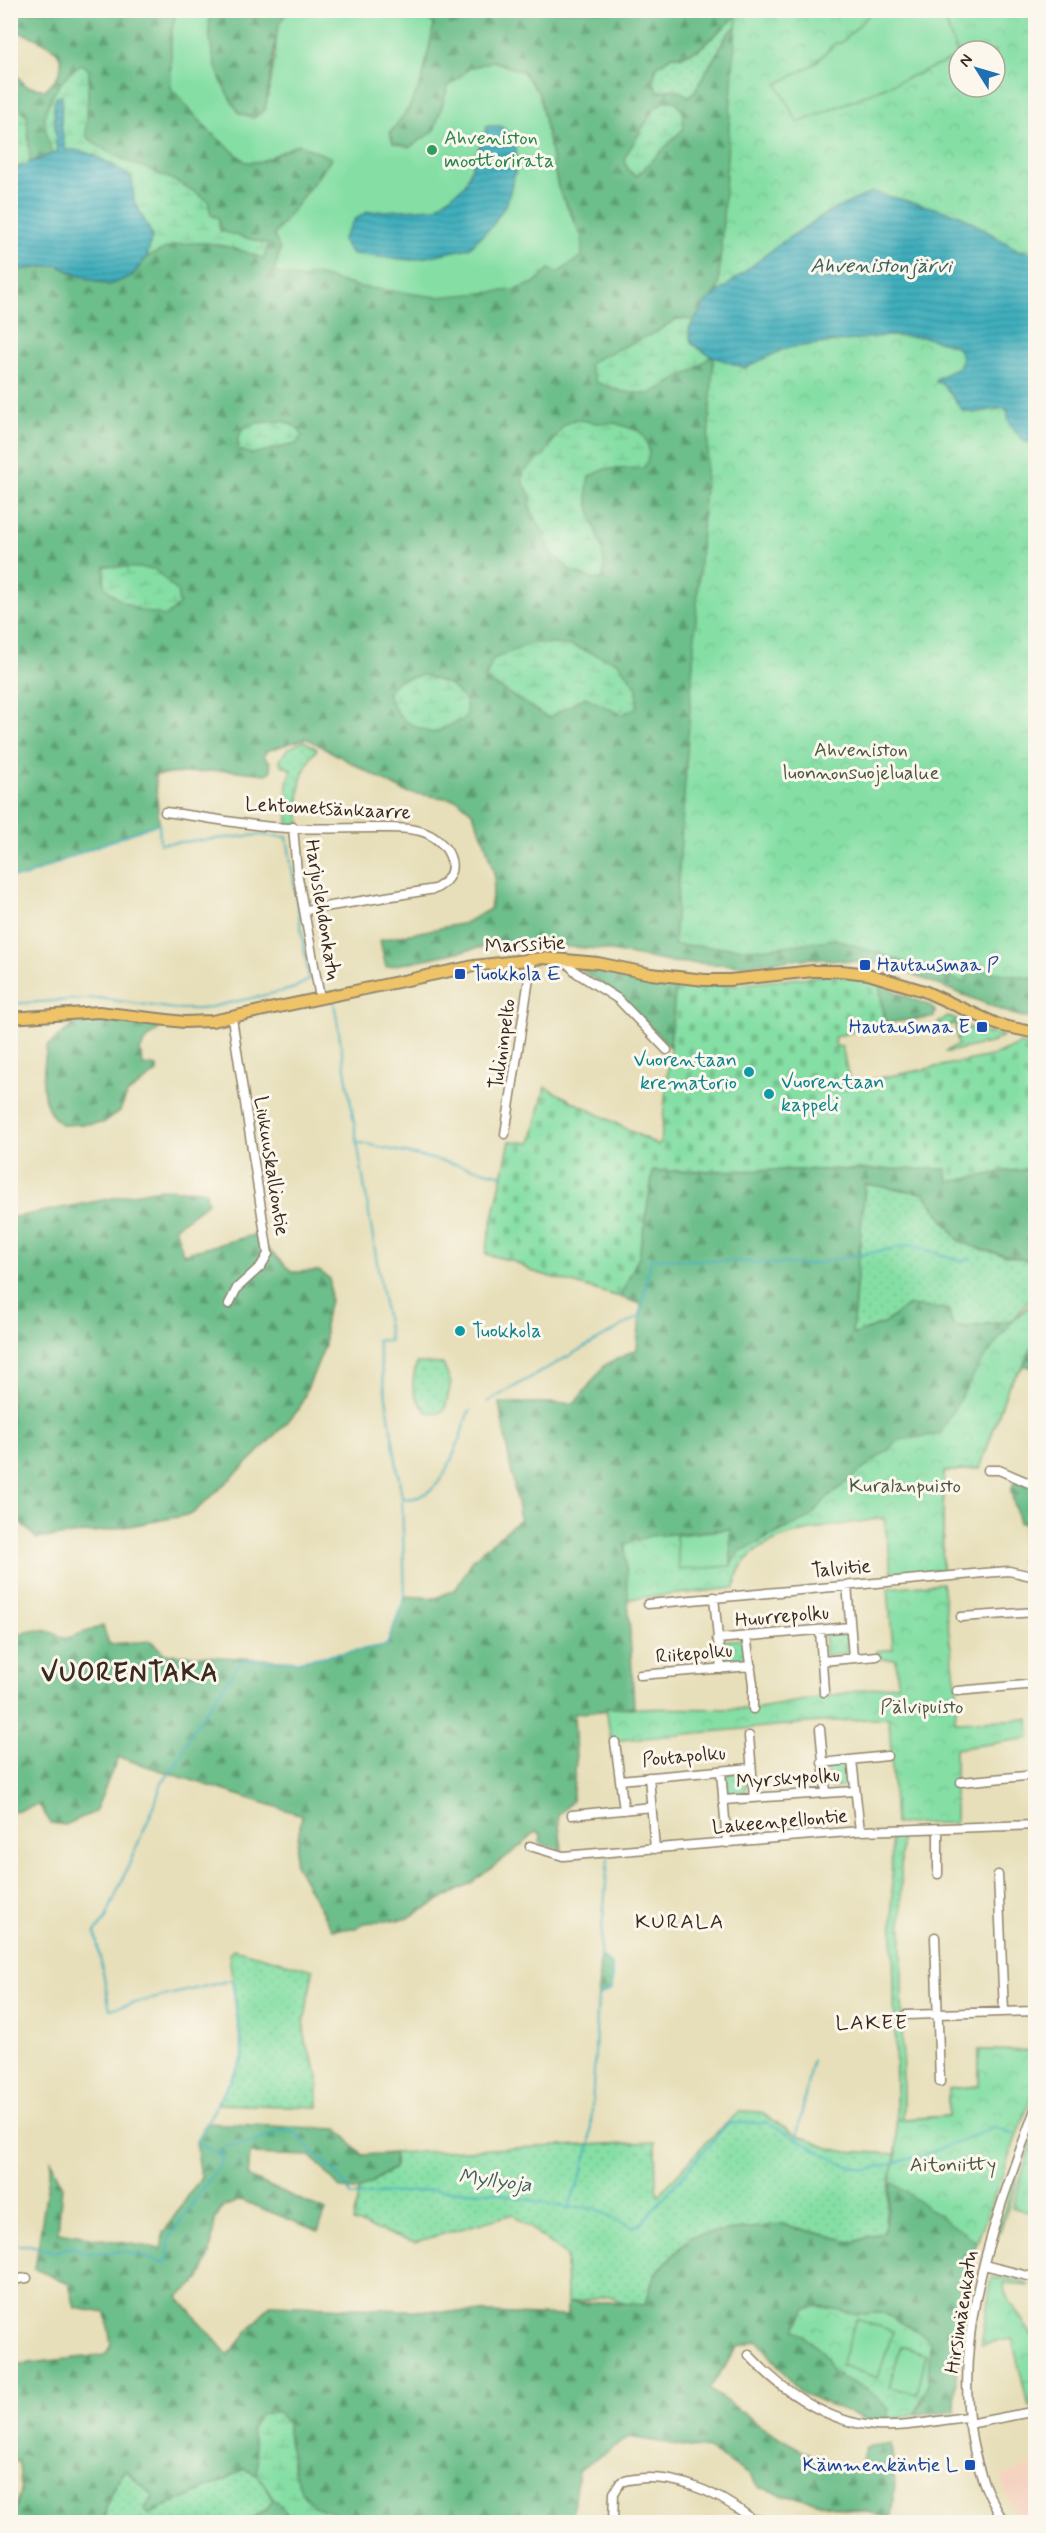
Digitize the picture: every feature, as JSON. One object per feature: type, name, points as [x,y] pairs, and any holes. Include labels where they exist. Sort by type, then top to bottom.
[{"type":"main road","name":"Marssitie","points":[[10,1018],[99,1012],[184,1022],[232,1018],[474,966],[532,958],[598,963],[651,974],[705,980],[730,980],[813,971],[868,974],[924,991],[999,1025],[1035,1033]]},
{"type":"street","name":"Lehtometsänkaarre","points":[[165,812],[293,827],[412,829],[423,832],[440,842],[448,853],[452,866],[451,875],[446,883],[435,889],[306,910]]},
{"type":"street","name":"Harjuslehdonkatu","points":[[293,827],[297,872],[306,910],[320,998]]},
{"type":"street","name":"Tulininpelto","points":[[505,1134],[532,958]]},
{"type":"street","points":[[563,959],[577,973],[618,999],[667,1050]]},
{"type":"street","name":"Liukuuskalliontie","points":[[229,1304],[237,1288],[261,1266],[268,1254],[232,1018]]},
{"type":"street","points":[[988,1470],[999,1470],[1035,1486]]},
{"type":"street","name":"Talvitie","points":[[648,1604],[1008,1572],[1035,1577]]},
{"type":"street","points":[[847,1585],[853,1658]]},
{"type":"street","points":[[714,1597],[721,1669]]},
{"type":"street","points":[[961,1617],[1035,1612]]},
{"type":"street","name":"Huurrepolku","points":[[717,1640],[850,1627]]},
{"type":"street","points":[[820,1630],[824,1692]]},
{"type":"street","points":[[746,1636],[751,1666],[753,1709]]},
{"type":"street","points":[[822,1661],[877,1656]]},
{"type":"street","name":"Riitepolku","points":[[640,1674],[751,1666]]},
{"type":"street","points":[[957,1691],[1035,1684]]},
{"type":"street","points":[[820,1729],[826,1793]]},
{"type":"street","points":[[749,1736],[754,1798]]},
{"type":"street","points":[[615,1742],[624,1810]]},
{"type":"street","points":[[822,1763],[887,1756]]},
{"type":"street","points":[[852,1760],[860,1831]]},
{"type":"street","name":"Poutapolku","points":[[620,1780],[750,1768]]},
{"type":"street","points":[[721,1771],[727,1843]]},
{"type":"street","points":[[961,1782],[1035,1775]]},
{"type":"street","points":[[649,1776],[655,1849]]},
{"type":"street","name":"Myrskypolku","points":[[723,1800],[855,1791]]},
{"type":"street","points":[[572,1815],[651,1807]]},
{"type":"street","name":"Lakeenpellontie","points":[[530,1846],[563,1856],[860,1831],[1035,1825]]},
{"type":"street","points":[[938,1829],[938,1874]]},
{"type":"street","points":[[998,1875],[1004,2011]]},
{"type":"street","points":[[935,1937],[940,2082]]},
{"type":"street","points":[[906,2015],[1035,2011]]},
{"type":"street","name":"Hirsimäenkatu","points":[[1004,2523],[985,2487],[969,2420],[967,2377],[971,2337],[992,2230],[1035,2107]]},
{"type":"street","points":[[984,2265],[1035,2274]]},
{"type":"street","points":[[10,2280],[27,2278]]},
{"type":"street","points":[[749,2355],[786,2391],[814,2407],[876,2426],[969,2420],[1035,2411]]},
{"type":"street","points":[[613,2523],[614,2493],[621,2482],[633,2478],[681,2482],[703,2488],[748,2521],[776,2523]]},
{"type":"shaded area","points":[[1035,2464],[1035,2522],[1023,2522],[1008,2499],[1000,2477]]},
{"type":"green space","points":[[11,11],[176,11],[171,35],[171,88],[260,162],[298,144],[332,158],[274,235],[280,250],[274,273],[316,275],[360,287],[534,283],[549,269],[575,220],[558,188],[539,94],[523,72],[493,61],[471,68],[448,87],[434,131],[410,147],[393,144],[390,133],[408,109],[422,81],[434,25],[417,11],[742,11],[699,49],[683,56],[672,56],[656,67],[653,82],[659,92],[675,90],[688,97],[695,91],[728,34],[749,14],[947,45],[947,99],[1007,99],[1007,39],[971,39],[1035,11],[1035,1020],[1012,1014],[886,964],[811,958],[742,965],[669,962],[601,949],[516,943],[478,948],[386,967],[380,940],[465,923],[490,909],[495,877],[484,839],[472,812],[458,800],[405,792],[306,738],[266,751],[264,757],[270,762],[271,771],[266,774],[228,770],[155,775],[159,823],[24,877],[11,877],[11,271],[57,265],[75,274],[109,285],[132,276],[147,257],[57,152],[11,170],[11,69],[26,86],[45,90],[60,71],[59,54],[36,39],[11,29]]},
{"type":"green space","name":"Ahveniston moottorirata","points":[[176,11],[210,11],[210,38],[220,77],[239,113],[254,118],[265,110],[275,58],[277,32],[280,22],[288,11],[417,11],[434,24],[422,81],[408,109],[390,133],[393,143],[410,147],[434,131],[448,87],[470,68],[493,61],[523,72],[539,94],[558,188],[582,237],[582,256],[557,273],[549,269],[534,283],[514,290],[438,297],[360,287],[316,275],[310,275],[304,279],[274,273],[280,250],[274,235],[332,158],[298,144],[260,162],[246,162],[209,131],[171,88],[171,35]]},
{"type":"green space","points":[[210,11],[368,11],[277,32],[265,110],[254,118],[239,113],[220,77],[210,38]]},
{"type":"green space","name":"Ahveniston luonnonsuojelualue","points":[[737,11],[1035,11],[1035,979],[969,968],[966,983],[835,939],[761,949],[674,945]]},
{"type":"green space","points":[[742,11],[746,11],[695,91],[688,97],[659,92],[652,82],[656,67],[672,56],[683,56],[699,49]]},
{"type":"green space","points":[[873,11],[942,11],[952,39],[947,39],[947,62],[798,123],[777,84],[813,65],[836,43],[841,43]]},
{"type":"green space","points":[[82,64],[89,70],[86,136],[109,152],[167,177],[208,201],[211,215],[218,217],[220,231],[268,244],[264,259],[243,251],[208,243],[170,247],[147,257],[152,235],[134,201],[132,178],[91,154],[65,150],[61,125],[61,95],[54,108],[57,152],[52,155],[45,127],[48,105],[63,80]]},
{"type":"green space","points":[[11,99],[27,116],[30,163],[11,170]]},
{"type":"green space","points":[[665,101],[675,101],[683,112],[684,128],[637,176],[628,169],[625,157],[654,109]]},
{"type":"green space","points":[[676,319],[694,320],[689,329],[691,343],[711,356],[694,370],[650,394],[623,392],[596,382],[589,365],[592,361],[656,332]]},
{"type":"green space","points":[[575,419],[614,423],[639,431],[649,453],[643,468],[605,469],[589,477],[588,502],[603,555],[602,579],[593,579],[574,573],[551,553],[544,533],[530,509],[531,496],[522,480],[524,471],[544,455],[563,426]]},
{"type":"green space","points":[[284,421],[298,428],[302,436],[296,444],[252,454],[238,450],[238,438],[244,427],[256,423]]},
{"type":"green space","points":[[105,566],[154,569],[177,591],[179,605],[166,616],[140,610],[124,603],[104,586]]},
{"type":"green space","points":[[532,643],[569,645],[617,662],[637,687],[637,708],[622,715],[585,697],[548,718],[485,679],[493,659]]},
{"type":"green space","points":[[424,675],[450,685],[466,701],[466,718],[433,733],[409,724],[399,715],[387,693],[399,680]]},
{"type":"green space","points":[[304,741],[317,749],[305,768],[300,786],[300,827],[288,828],[287,783],[292,770],[281,765],[280,760],[287,749]]},
{"type":"green space","points":[[571,963],[676,984],[670,1047],[622,998]]},
{"type":"green space","points":[[830,975],[879,982],[885,1023],[834,1037],[836,1047],[842,1046],[850,1084],[996,1055],[1020,1044],[1035,1046],[1035,1169],[1007,1171],[949,1182],[946,1169],[653,1171],[639,1256],[620,1297],[531,1271],[513,1261],[485,1254],[510,1141],[531,1143],[545,1087],[658,1145],[661,1141],[676,984],[733,985]]},
{"type":"green space","points":[[879,982],[896,992],[931,1006],[935,1011],[934,1017],[885,1023]]},
{"type":"green space","points":[[948,1016],[976,1031],[1003,1036],[994,1042],[948,1052],[946,1051],[958,1045],[955,1023],[940,1028],[938,1023]]},
{"type":"green space","points":[[78,1021],[120,1021],[161,1027],[145,1041],[140,1051],[143,1065],[157,1067],[157,1072],[127,1094],[120,1111],[103,1123],[62,1125],[48,1108],[45,1099],[43,1078],[47,1046]]},
{"type":"green space","points":[[946,1169],[949,1182],[1007,1171],[1035,1169],[1035,1262],[983,1250],[959,1241],[924,1193],[865,1184],[852,1335],[883,1324],[907,1306],[948,1309],[953,1326],[964,1328],[1013,1320],[1035,1301],[1035,1369],[1024,1365],[1009,1384],[980,1468],[944,1472],[942,1568],[884,1509],[782,1529],[731,1566],[730,1529],[670,1535],[715,1590],[628,1599],[634,1707],[574,1714],[576,1760],[572,1801],[558,1816],[562,1850],[540,1843],[541,1834],[536,1831],[523,1844],[473,1882],[406,1919],[363,1923],[357,1928],[332,1930],[294,1862],[302,1815],[118,1757],[95,1812],[65,1825],[51,1823],[39,1805],[11,1812],[11,1640],[18,1636],[38,1630],[51,1632],[65,1639],[103,1626],[109,1644],[151,1641],[165,1654],[298,1661],[387,1645],[405,1596],[436,1598],[456,1589],[473,1559],[520,1519],[499,1403],[575,1403],[605,1365],[637,1349],[641,1304],[620,1297],[639,1256],[653,1171]]},
{"type":"green space","points":[[864,1184],[924,1193],[948,1226],[983,1250],[1035,1262],[1035,1292],[1013,1320],[964,1328],[953,1326],[907,1306],[883,1324],[851,1336]]},
{"type":"green space","points":[[159,1189],[205,1191],[208,1203],[175,1227],[183,1254],[253,1235],[292,1272],[319,1271],[330,1279],[330,1301],[325,1318],[325,1345],[299,1409],[255,1456],[192,1514],[109,1530],[37,1539],[11,1513],[10,1218]]},
{"type":"green space","name":"Kuralanpuisto","points":[[1035,1301],[1035,1340],[1024,1365],[1009,1384],[980,1468],[944,1472],[942,1570],[892,1575],[884,1518],[818,1528],[771,1542],[753,1554],[740,1569],[735,1588],[628,1599],[625,1544],[650,1536],[730,1529],[731,1564],[739,1552],[810,1517],[828,1497],[900,1440],[940,1434],[978,1367],[1013,1320]]},
{"type":"green space","points":[[417,1363],[443,1364],[451,1383],[445,1409],[439,1413],[427,1412],[415,1394],[413,1377]]},
{"type":"green space","points":[[1015,1480],[1035,1488],[1035,1510],[1031,1511],[1025,1523],[1019,1523],[1011,1491]]},
{"type":"green space","points":[[1035,1510],[1035,1565],[1020,1563],[1025,1523],[1031,1511]]},
{"type":"green space","points":[[730,1529],[731,1566],[679,1570],[676,1535]]},
{"type":"green space","name":"Pälvipuisto","points":[[942,1583],[957,1691],[955,1722],[1029,1719],[1030,1738],[955,1749],[955,1823],[895,1824],[889,1718],[611,1741],[606,1708],[753,1709],[898,1684],[896,1659],[877,1659],[877,1651],[893,1649],[888,1588]]},
{"type":"green space","points":[[847,1631],[846,1653],[825,1655],[825,1632]]},
{"type":"green space","points":[[743,1639],[745,1659],[735,1664],[725,1663],[722,1641]]},
{"type":"green space","points":[[846,1764],[849,1786],[830,1788],[827,1767]]},
{"type":"green space","points":[[743,1771],[747,1775],[745,1794],[726,1795],[726,1775]]},
{"type":"green space","points":[[891,1837],[901,1837],[903,2119],[948,2116],[948,2089],[979,2086],[979,2050],[1035,2051],[989,2100],[897,2145]]},
{"type":"green space","points":[[233,1949],[313,1970],[304,2025],[305,2042],[318,2074],[318,2107],[217,2104],[243,2058],[229,1955]]},
{"type":"green space","points":[[600,1956],[612,1965],[612,1989],[598,1996]]},
{"type":"green space","name":"Aitoniitty","points":[[979,2050],[1035,2051],[1035,2080],[1032,2095],[977,2242],[890,2181],[897,2153],[896,2120],[948,2116],[948,2089],[979,2086]]},
{"type":"green space","points":[[740,2111],[760,2112],[795,2134],[826,2147],[842,2151],[897,2154],[890,2181],[884,2232],[854,2242],[781,2224],[655,2274],[645,2306],[622,2303],[611,2296],[567,2303],[566,2256],[513,2214],[415,2242],[353,2222],[359,2190],[394,2168],[394,2153],[655,2142],[656,2187],[659,2195],[706,2142]]},
{"type":"green space","points":[[206,2123],[338,2129],[362,2155],[394,2153],[394,2168],[359,2190],[341,2189],[311,2156],[250,2154],[248,2177],[326,2211],[318,2231],[241,2200],[223,2207],[215,2220],[210,2255],[199,2280],[178,2297],[228,2355],[270,2305],[567,2316],[567,2303],[608,2302],[645,2305],[655,2274],[691,2236],[781,2224],[854,2242],[884,2232],[897,2145],[983,2227],[973,2254],[962,2307],[955,2412],[915,2414],[924,2397],[921,2333],[883,2313],[858,2314],[819,2306],[795,2329],[822,2350],[831,2369],[843,2379],[866,2388],[890,2409],[887,2421],[870,2421],[801,2393],[758,2341],[738,2347],[709,2389],[780,2438],[838,2464],[857,2468],[866,2448],[891,2444],[895,2484],[891,2518],[788,2496],[759,2487],[746,2473],[709,2450],[629,2437],[578,2471],[571,2522],[246,2522],[266,2510],[273,2499],[258,2475],[244,2469],[149,2514],[144,2509],[154,2497],[126,2470],[110,2494],[104,2522],[11,2522],[21,2491],[19,2461],[11,2463],[11,2365],[105,2355],[111,2345],[106,2313],[75,2308],[69,2284],[35,2269],[51,2161],[62,2186],[58,2232],[162,2249],[163,2233],[201,2177],[196,2142]]},
{"type":"green space","points":[[1035,2131],[1035,2212],[1012,2208]]},
{"type":"green space","points":[[1019,2165],[1015,2187],[995,2246],[992,2246]]},
{"type":"green space","points":[[992,2277],[1022,2281],[1030,2285],[1003,2283],[1004,2292],[1035,2340],[1035,2405],[1029,2407],[1012,2339],[981,2344]]},
{"type":"green space","points":[[819,2306],[858,2314],[883,2313],[921,2333],[930,2342],[928,2384],[915,2414],[887,2421],[889,2409],[866,2388],[843,2379],[831,2369],[822,2350],[795,2329],[806,2309]]},
{"type":"green space","points":[[856,2319],[893,2331],[878,2378],[841,2365]]},
{"type":"green space","points":[[901,2346],[926,2355],[917,2394],[889,2387]]},
{"type":"green space","points":[[278,2412],[287,2424],[293,2470],[303,2494],[314,2506],[338,2514],[341,2522],[295,2522],[274,2499],[258,2475],[258,2463],[251,2430],[260,2414]]},
{"type":"green space","points":[[244,2469],[258,2475],[274,2499],[266,2510],[246,2522],[104,2522],[110,2494],[126,2470],[154,2497],[144,2509],[149,2514]]},
{"type":"water","points":[[62,95],[61,125],[65,150],[91,155],[132,178],[134,201],[152,235],[147,257],[132,276],[109,285],[75,274],[57,265],[11,271],[11,170],[57,152],[54,108],[56,97]]},
{"type":"water","points":[[487,126],[501,126],[515,139],[517,165],[507,203],[491,227],[469,248],[412,260],[352,254],[342,240],[354,220],[367,212],[435,208],[465,185]]},
{"type":"water","name":"Ahvenistonjärvi","points":[[873,192],[960,215],[1018,250],[1035,253],[1035,443],[1025,442],[1015,431],[1010,424],[1008,411],[1003,408],[974,413],[963,411],[943,384],[936,382],[936,379],[960,366],[962,356],[956,346],[924,337],[885,336],[786,348],[745,368],[711,356],[691,343],[689,329],[705,303],[781,243],[828,212]]},
{"type":"waterway","points":[[10,877],[24,877],[159,823],[160,844],[258,835],[287,837],[309,980],[292,989],[202,1009],[175,1009],[98,998],[10,1004]]},
{"type":"waterway","points":[[334,1002],[390,1341],[377,1340],[402,1498]]},
{"type":"waterway","points":[[357,1142],[503,1175]]},
{"type":"waterway","points":[[487,1402],[640,1316],[651,1258],[808,1265],[911,1245],[961,1261],[972,1259]]},
{"type":"waterway","points":[[222,2156],[196,2142],[243,2058],[232,1980],[110,2009],[95,1932],[105,1920],[155,1804],[162,1782],[177,1764],[191,1732],[242,1660],[298,1661],[387,1645],[405,1596],[402,1498],[416,1498],[429,1492],[439,1482],[454,1454],[468,1413],[471,1411]]},
{"type":"waterway","points":[[568,2208],[579,2182],[590,2144],[598,1996],[612,1989],[612,1965],[600,1956],[608,1858]]},
{"type":"waterway","points":[[797,2137],[812,2060]]},
{"type":"waterway","name":"Myllyoja","points":[[10,2245],[30,2245],[54,2252],[71,2247],[94,2254],[122,2251],[163,2263],[168,2259],[169,2238],[222,2161],[222,2151],[225,2146],[253,2143],[283,2130],[297,2133],[305,2145],[338,2175],[352,2196],[431,2190],[493,2192],[568,2208],[594,2208],[632,2227],[640,2225],[728,2123],[768,2123],[842,2164],[866,2170],[925,2155],[995,2127],[1014,2134]]},
{"type":"place","name":"Ahveniston moottorirata","points":[[432,150]]},
{"type":"place","name":"Hautausmaa P","points":[[865,965]]},
{"type":"place","name":"Tuokkola E","points":[[460,974]]},
{"type":"place","name":"Hautausmaa E","points":[[982,1027]]},
{"type":"place","name":"Vuorentaan krematorio","points":[[749,1072]]},
{"type":"place","name":"Vuorentaan kappeli","points":[[769,1094]]},
{"type":"place","name":"Tuokkola","points":[[460,1331]]},
{"type":"place","name":"Kämmenkäntie L","points":[[970,2465]]},
{"type":"district","name":"VUORENTAKA","points":[[130,1674]]},
{"type":"district","name":"KURALA","points":[[680,1922]]},
{"type":"district","name":"LAKEE","points":[[872,2023]]}]
